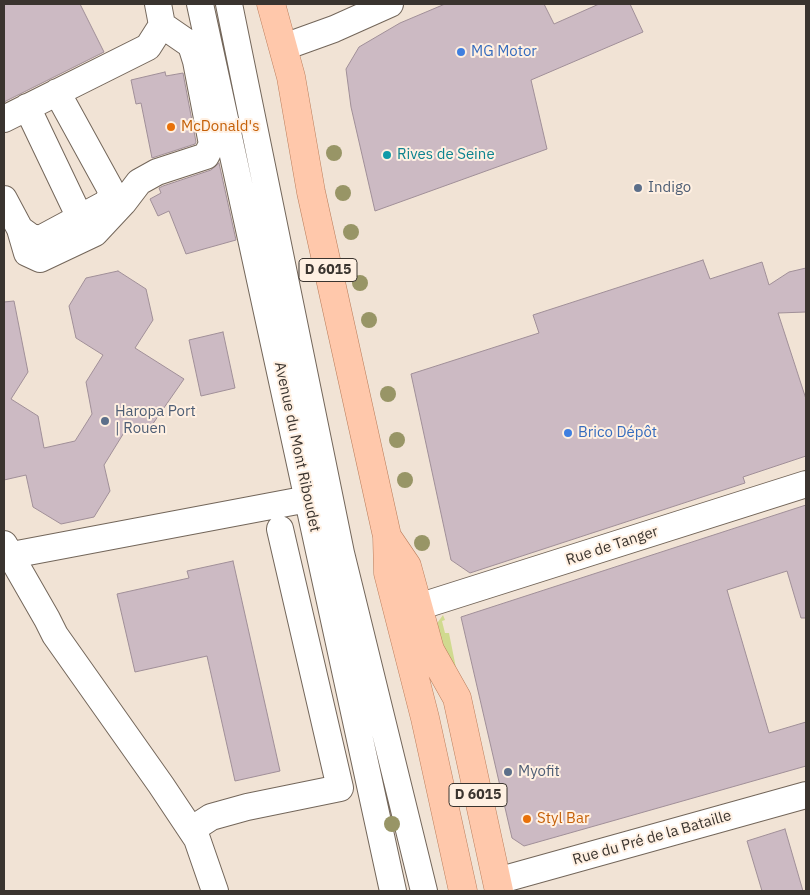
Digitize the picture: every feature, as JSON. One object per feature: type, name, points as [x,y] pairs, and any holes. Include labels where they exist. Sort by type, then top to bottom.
[{"type":"main road","name":"D 6015","points":[[272,4],[294,90],[311,192],[387,536],[388,573],[425,718],[463,891]]},
{"type":"main road","name":"D 6015","points":[[387,536],[407,566],[430,650],[456,698],[498,886]]},
{"type":"street","name":"Avenue du Mont Riboudet","points":[[200,4],[393,891]]},
{"type":"street","points":[[229,4],[341,553],[424,891]]},
{"type":"street","points":[[284,47],[334,29],[390,4]]},
{"type":"street","points":[[4,119],[148,47],[160,15],[191,45],[196,61],[212,144],[206,156],[157,172],[139,182],[123,203],[95,232],[40,260],[27,253],[20,229],[4,199]]},
{"type":"street","points":[[20,229],[31,237],[40,239],[107,203],[112,192],[57,92]]},
{"type":"street","points":[[28,107],[80,218]]},
{"type":"street","name":"Rue de Tanger","points":[[418,607],[806,484]]},
{"type":"street","points":[[215,891],[197,840],[54,634],[8,550],[308,499]]},
{"type":"street","points":[[190,830],[211,817],[247,807],[340,788],[280,529]]},
{"type":"street","points":[[296,597],[328,591]]},
{"type":"street","name":"Rue du Pré de la Bataille","points":[[498,886],[806,795]]},
{"type":"green space","points":[[443,615],[445,620],[442,621],[445,633],[449,633],[460,688],[435,626]]},
{"type":"building","points":[[4,4],[80,4],[104,52],[4,102]]},
{"type":"building","points":[[445,4],[544,4],[554,24],[599,4],[630,4],[643,32],[531,80],[547,149],[375,211],[351,107],[346,69],[359,47],[400,23]]},
{"type":"building","name":"McDonald's","points":[[165,72],[166,76],[183,73],[196,142],[195,144],[152,158],[141,103],[136,104],[131,80]]},
{"type":"building","points":[[219,163],[236,240],[186,254],[169,211],[158,216],[150,199],[161,193],[159,188],[211,170]]},
{"type":"building","name":"Brico Dépôt","points":[[703,260],[710,279],[762,262],[769,285],[789,272],[806,268],[806,312],[778,313],[806,399],[806,456],[743,477],[745,483],[470,573],[451,560],[411,374],[539,333],[533,315]]},
{"type":"building","points":[[118,271],[146,289],[153,320],[135,348],[184,379],[152,425],[125,431],[104,465],[110,491],[94,517],[61,524],[33,507],[26,475],[4,480],[4,302],[14,301],[28,372],[11,399],[38,416],[44,448],[75,441],[92,414],[86,382],[103,355],[76,338],[69,306],[86,278]]},
{"type":"building","points":[[223,332],[235,388],[201,396],[189,340]]},
{"type":"building","points":[[806,505],[806,618],[801,618],[787,571],[727,590],[769,733],[806,722],[806,766],[524,846],[512,838],[461,617]]},
{"type":"building","points":[[233,561],[280,771],[235,781],[207,656],[135,672],[117,594],[189,578],[187,571]]},
{"type":"building","points":[[785,829],[803,891],[762,891],[747,841]]},
{"type":"place","name":"MG Motor","points":[[461,52]]},
{"type":"place","name":"McDonald's","points":[[171,127]]},
{"type":"place","name":"Rives de Seine","points":[[387,155]]},
{"type":"place","name":"Indigo","points":[[638,188]]},
{"type":"place","name":"Haropa Port | Rouen","points":[[105,421]]},
{"type":"place","name":"Brico Dépôt","points":[[568,433]]},
{"type":"place","name":"Myofit","points":[[508,772]]},
{"type":"place","name":"Styl Bar","points":[[527,819]]}]
